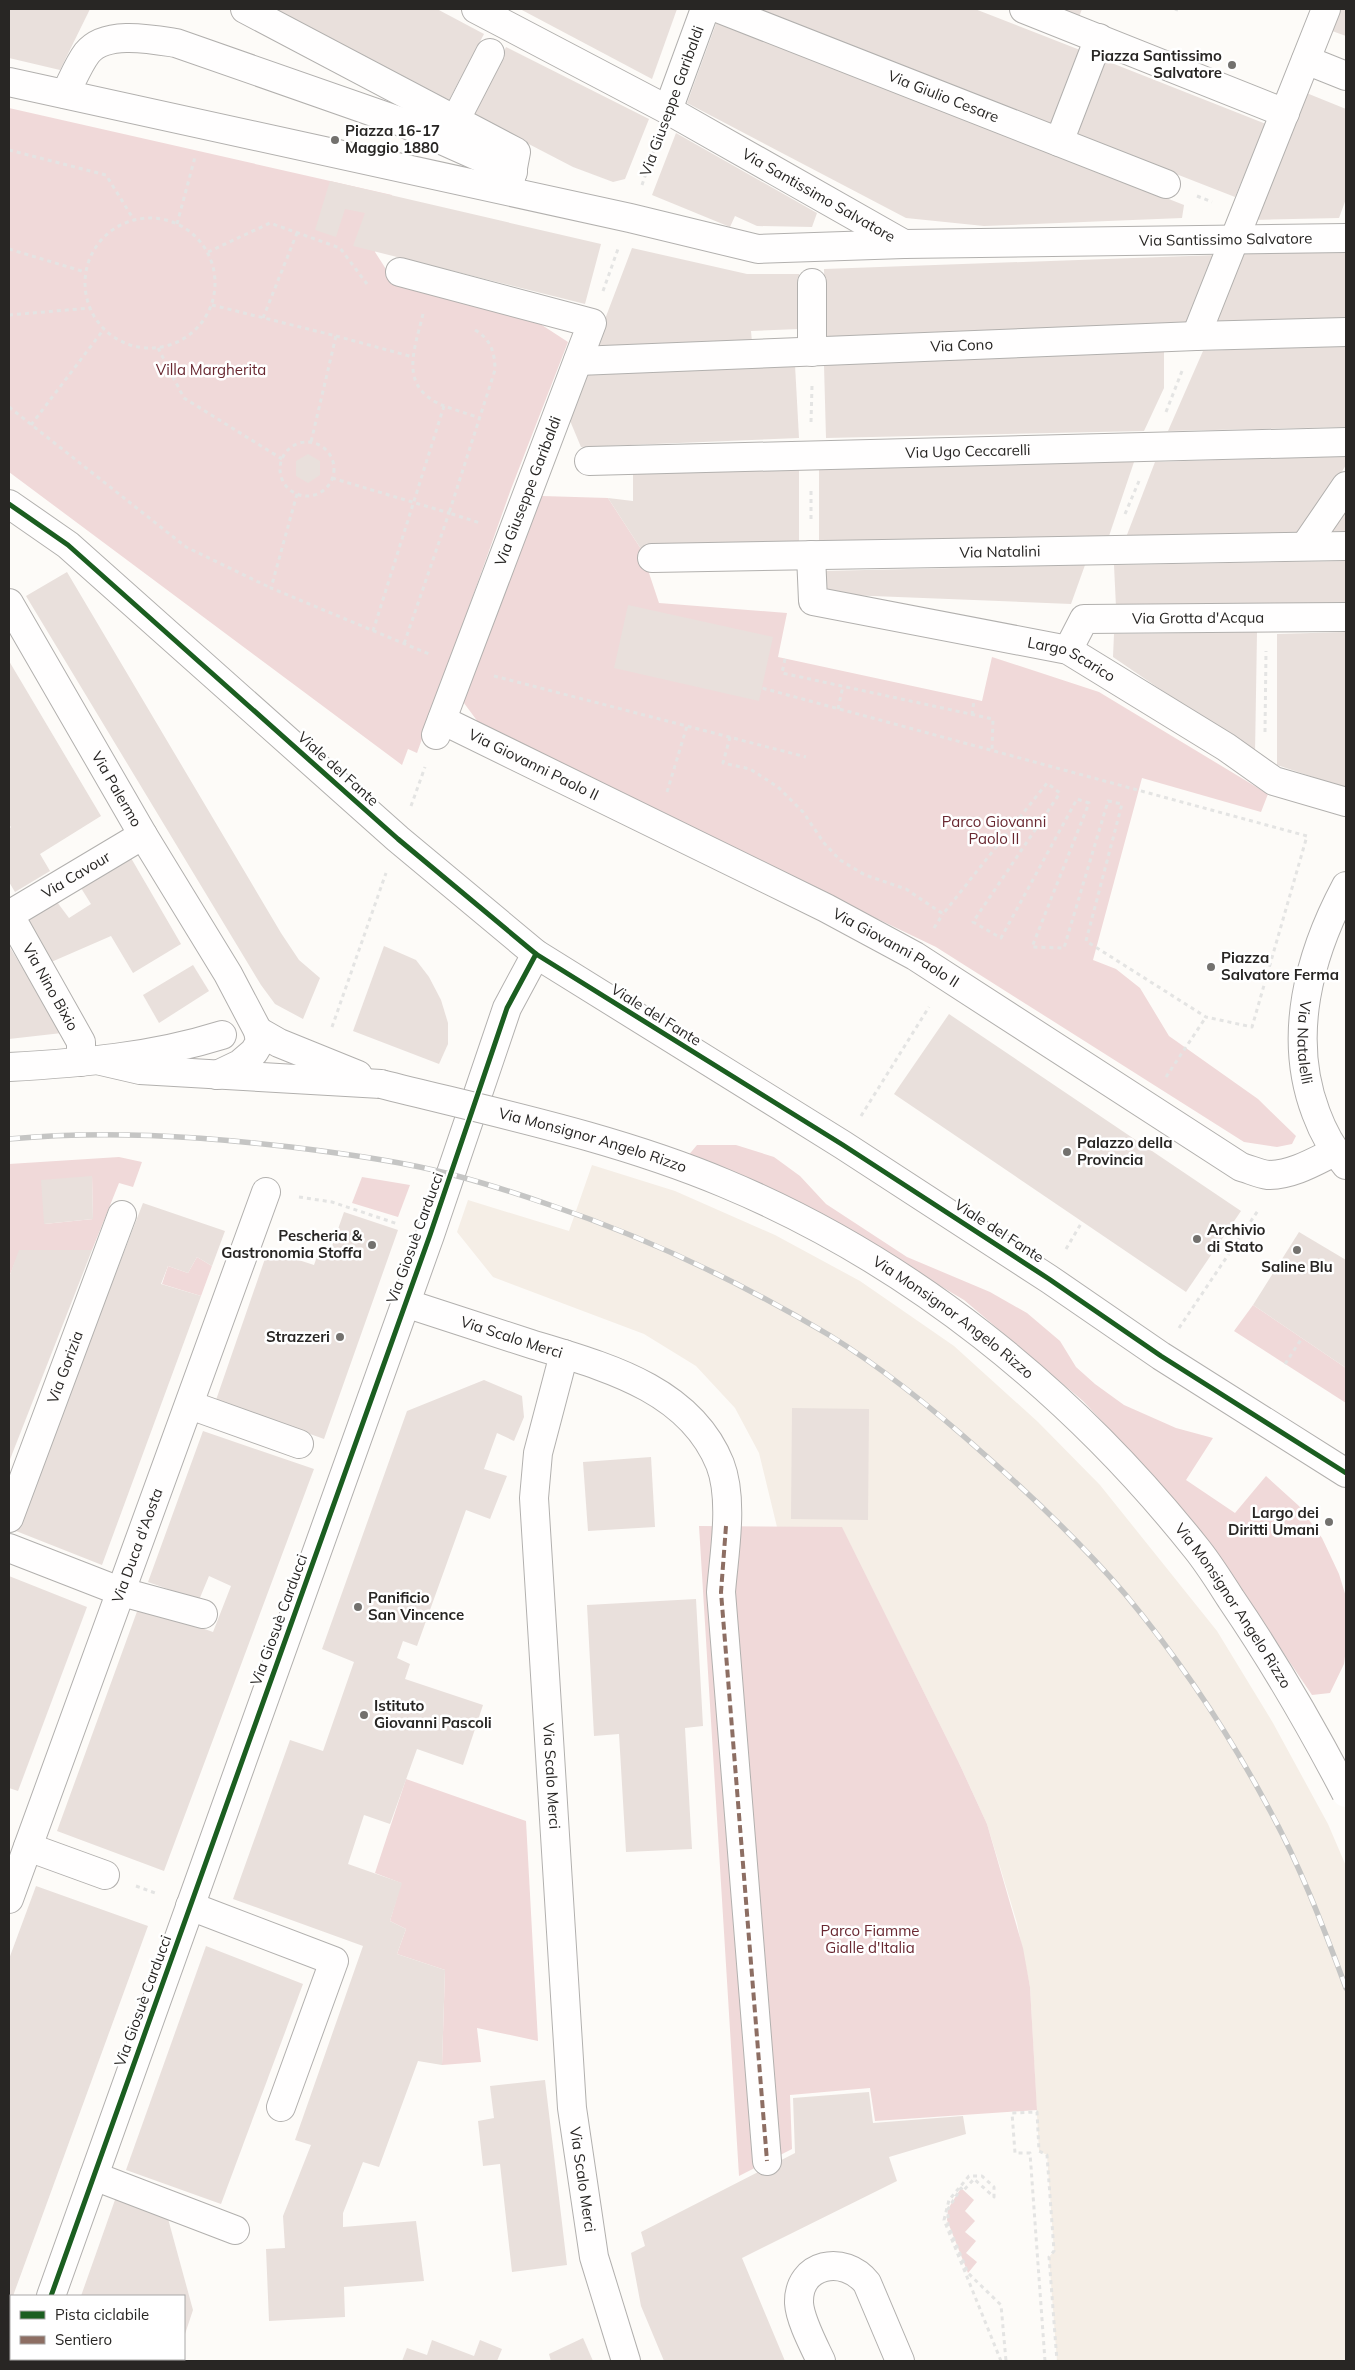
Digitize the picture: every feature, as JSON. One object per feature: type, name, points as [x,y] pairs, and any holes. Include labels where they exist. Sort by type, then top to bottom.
[{"type":"street","points":[[245,9],[516,152],[511,182]]},
{"type":"street","name":"Via Santissimo Salvatore","points":[[476,9],[668,110],[904,244],[1234,240],[1343,231]]},
{"type":"street","name":"Via Giuseppe Garibaldi","points":[[668,110],[705,9]]},
{"type":"street","name":"Via Giulio Cesare","points":[[720,9],[1166,184]]},
{"type":"street","points":[[1024,9],[1090,41],[1281,120]]},
{"type":"street","points":[[1196,336],[1326,9]]},
{"type":"street","points":[[57,93],[88,52],[108,41],[138,36],[176,43],[400,121],[511,182]]},
{"type":"street","points":[[1059,142],[1090,41]]},
{"type":"street","points":[[456,119],[490,53]]},
{"type":"street","points":[[1306,60],[1346,76]]},
{"type":"street","points":[[9,82],[204,125],[511,182],[758,249],[904,244]]},
{"type":"street","points":[[824,247],[842,209]]},
{"type":"street","points":[[400,272],[592,323]]},
{"type":"street","points":[[812,283],[812,352]]},
{"type":"street","name":"Via Giuseppe Garibaldi","points":[[439,728],[592,323]]},
{"type":"street","name":"Via Cono","points":[[578,361],[1196,336],[1346,332]]},
{"type":"street","name":"Via Ugo Ceccarelli","points":[[589,460],[1346,442]]},
{"type":"street","points":[[1305,546],[1346,486]]},
{"type":"street","name":"Viale del Fante","points":[[16,515],[68,545],[398,839],[536,954],[844,1145],[1049,1279],[1161,1356],[1346,1473]]},
{"type":"street","name":"Via Natalini","points":[[652,558],[1346,546]]},
{"type":"street","name":"Largo Scarico","points":[[811,555],[813,601],[1068,650],[1226,747],[1274,781],[1346,802]]},
{"type":"street","name":"Via Palermo","points":[[9,603],[143,835],[228,974],[228,1012],[236,1046]]},
{"type":"street","name":"Via Grotta d'Acqua","points":[[1068,650],[1084,619],[1346,617]]},
{"type":"street","name":"Via Giovanni Paolo II","points":[[439,728],[657,826],[826,908],[915,956],[1145,1107],[1241,1167],[1266,1175],[1340,1158]]},
{"type":"street","name":"Via Cavour","points":[[9,915],[143,835]]},
{"type":"street","name":"Via Natalelli","points":[[1340,1158],[1318,1119],[1304,1071],[1304,1006],[1313,965],[1328,919],[1346,886]]},
{"type":"street","name":"Via Nino Bixio","points":[[9,915],[91,1062]]},
{"type":"street","name":"Via Giosuè Carducci","points":[[51,2295],[430,1235],[508,1008],[536,954]]},
{"type":"street","points":[[9,1067],[91,1062],[183,1048],[279,1043],[381,1084]]},
{"type":"street","points":[[91,1062],[140,1070],[236,1046]]},
{"type":"street","points":[[236,1046],[274,1078],[381,1084]]},
{"type":"street","name":"Via Monsignor Angelo Rizzo","points":[[381,1084],[596,1138],[724,1183],[846,1242],[948,1310],[1039,1381],[1115,1455],[1197,1549],[1273,1660],[1346,1794]]},
{"type":"street","name":"Via Duca d'Aosta","points":[[9,1899],[266,1192]]},
{"type":"street","name":"Via Gorizia","points":[[9,1518],[122,1215]]},
{"type":"street","name":"Via Scalo Merci","points":[[405,1303],[564,1354],[538,1453],[534,1498],[572,2108],[594,2257],[626,2361]]},
{"type":"street","points":[[564,1354],[621,1373],[658,1392],[686,1413],[705,1438],[720,1464],[726,1490],[726,1526],[721,1592],[768,2161]]},
{"type":"street","points":[[190,1405],[299,1444]]},
{"type":"street","points":[[9,1548],[122,1592],[203,1614]]},
{"type":"street","points":[[28,1847],[105,1875]]},
{"type":"street","points":[[190,1906],[334,1962],[281,2107]]},
{"type":"street","points":[[94,2176],[235,2230]]},
{"type":"street","points":[[821,2361],[799,2306],[799,2294],[811,2274],[831,2265],[851,2269],[860,2275],[866,2283],[900,2361]]},
{"type":"path","points":[[177,224],[204,125]]},
{"type":"path","points":[[9,150],[106,175],[134,220]]},
{"type":"path","points":[[1166,184],[1244,214]]},
{"type":"path","points":[[157,218],[177,224],[193,233],[208,252],[216,280],[212,304],[201,325],[182,340],[158,348],[133,346],[118,340],[96,320],[90,308],[85,286],[89,261],[103,238],[117,227],[134,220],[157,218]]},
{"type":"path","points":[[208,252],[270,223],[340,248],[370,288]]},
{"type":"path","points":[[263,318],[297,233]]},
{"type":"path","points":[[592,323],[620,246]]},
{"type":"path","points":[[9,249],[86,272]]},
{"type":"path","points":[[212,304],[413,357]]},
{"type":"path","points":[[9,315],[90,308]]},
{"type":"path","points":[[415,312],[432,316]]},
{"type":"path","points":[[423,314],[413,357],[414,380],[421,392],[432,401],[480,418]]},
{"type":"path","points":[[404,644],[495,370],[495,356],[490,343],[468,325]]},
{"type":"path","points":[[31,425],[104,329]]},
{"type":"path","points":[[311,442],[336,336]]},
{"type":"path","points":[[158,348],[184,398],[282,459]]},
{"type":"path","points":[[373,631],[444,406]]},
{"type":"path","points":[[9,407],[186,547],[270,588],[461,668],[806,757]]},
{"type":"path","points":[[302,442],[311,442],[330,455],[333,462],[332,478],[328,486],[314,495],[297,494],[284,483],[280,476],[282,459],[293,446],[302,442]]},
{"type":"path","points":[[332,478],[512,532]]},
{"type":"path","points":[[270,588],[297,494]]},
{"type":"path","points":[[1264,773],[1266,618]]},
{"type":"path","points":[[785,659],[782,673],[993,719],[992,750]]},
{"type":"path","points":[[838,709],[844,686]]},
{"type":"path","points":[[730,737],[723,764],[750,769],[778,787],[803,812],[824,843],[840,860],[866,875],[906,890],[943,914],[1047,783],[1060,793],[973,922],[1001,938],[1077,799],[1089,803],[1032,947],[1064,948],[1108,801],[1122,804],[1086,941],[1206,1017],[1252,1027],[1307,836],[762,688]]},
{"type":"path","points":[[972,714],[974,700]]},
{"type":"path","points":[[657,826],[687,726]]},
{"type":"path","points":[[320,1060],[366,929]]},
{"type":"path","points":[[844,1145],[948,977]]},
{"type":"path","points":[[1145,1107],[1206,1017]]},
{"type":"path","points":[[1161,1356],[1264,1200],[1266,1175]]},
{"type":"path","points":[[266,1192],[332,1202],[430,1235]]},
{"type":"path","points":[[1073,1237],[1082,1222]]},
{"type":"path","points":[[1285,1364],[1302,1338]]},
{"type":"path","points":[[105,1875],[190,1906]]},
{"type":"path","points":[[1045,2361],[1030,2154],[1015,2154],[1012,2113],[1037,2112],[1040,2151],[1047,2155],[1054,2251],[1049,2257],[1057,2361]]},
{"type":"path","points":[[1001,2361],[944,2220],[949,2200],[969,2176],[982,2176],[994,2187],[994,2196],[974,2179],[964,2191],[961,2188],[952,2202],[947,2214],[948,2225],[968,2273],[1001,2305],[1006,2361]]},
{"type":"shaded area","points":[[592,1165],[675,1191],[775,1235],[860,1281],[954,1346],[1038,1422],[1100,1485],[1217,1631],[1273,1723],[1328,1824],[1346,1866],[1346,2361],[1057,2361],[1049,2257],[1054,2251],[1047,2155],[1039,2151],[1030,1987],[1017,1923],[987,1824],[959,1763],[842,1528],[777,1527],[759,1453],[735,1408],[696,1366],[644,1334],[493,1277],[457,1232],[468,1200],[569,1231]]},
{"type":"green space","name":"Villa Margherita","points":[[9,108],[392,195],[375,252],[393,280],[528,316],[568,342],[511,489],[417,753],[408,749],[402,765],[9,472]]},
{"type":"green space","name":"Parco Giovanni Paolo II","points":[[542,496],[608,498],[641,549],[659,603],[787,613],[778,657],[982,701],[992,657],[1099,692],[1268,794],[1261,812],[1142,778],[1093,960],[1116,969],[1140,988],[1169,1036],[1258,1099],[1296,1136],[1292,1144],[1277,1147],[1244,1142],[936,947],[499,737],[478,722],[461,699]]},
{"type":"green space","points":[[697,1145],[736,1145],[774,1157],[800,1176],[826,1204],[907,1257],[990,1292],[1027,1313],[1060,1341],[1076,1367],[1095,1384],[1124,1405],[1176,1428],[1213,1438],[1186,1480],[1235,1513],[1266,1476],[1299,1506],[1322,1538],[1339,1574],[1346,1597],[1346,1649],[1344,1664],[1330,1693],[1312,1695],[1222,1562],[1159,1482],[1083,1401],[964,1300],[883,1252],[687,1157]]},
{"type":"green space","points":[[119,1157],[142,1162],[133,1187],[119,1183],[92,1250],[20,1250],[9,1277],[9,1164]],"holes":[[[92,1176],[93,1219],[44,1224]]]},
{"type":"green space","points":[[362,1177],[410,1185],[398,1217],[352,1203]]},
{"type":"green space","points":[[197,1257],[212,1266],[201,1296],[162,1284],[168,1266],[188,1273]]},
{"type":"green space","points":[[1253,1305],[1346,1368],[1346,1403],[1234,1331]]},
{"type":"green space","name":"Parco Fiamme Gialle d'Italia","points":[[699,1526],[842,1527],[959,1763],[987,1824],[1023,1948],[1030,1987],[1037,2110],[875,2121],[870,2088],[790,2095],[792,2149],[739,2176]]},
{"type":"green space","points":[[406,1779],[526,1821],[538,2041],[477,2028],[481,2062],[442,2065],[445,1970],[397,1954],[406,1929],[390,1921],[401,1883],[375,1873]]},
{"type":"green space","points":[[961,2188],[974,2200],[965,2211],[975,2221],[965,2232],[976,2241],[966,2253],[977,2262],[968,2273],[947,2220],[948,2209]]},
{"type":"building","points":[[9,9],[90,9],[60,70],[9,58]]},
{"type":"building","points":[[274,9],[437,9],[484,34],[449,100]]},
{"type":"building","points":[[520,9],[677,9],[652,79]]},
{"type":"building","points":[[759,9],[975,9],[1080,50],[1053,126]]},
{"type":"building","points":[[1058,9],[1082,9],[1079,17]]},
{"type":"building","points":[[1341,9],[1346,9],[1346,36],[1332,31]]},
{"type":"building","points":[[717,21],[1184,205],[1182,218],[984,226],[906,218],[687,103]]},
{"type":"building","points":[[506,47],[649,119],[625,179],[613,182],[573,167],[471,114]]},
{"type":"building","points":[[1099,58],[1266,124],[1235,197],[1071,133]]},
{"type":"building","points":[[1304,92],[1346,109],[1346,199],[1339,218],[1253,220]]},
{"type":"building","points":[[676,133],[817,213],[812,227],[757,226],[735,216],[730,227],[652,195]]},
{"type":"building","points":[[330,181],[601,244],[585,304],[353,246],[365,213],[345,209],[336,237],[315,230]]},
{"type":"building","points":[[632,248],[747,274],[799,274],[799,329],[751,331],[752,342],[594,348]]},
{"type":"building","points":[[1346,252],[1346,323],[1211,327],[1242,254]]},
{"type":"building","points":[[1217,255],[1189,325],[826,337],[824,269]]},
{"type":"building","points":[[1346,345],[1346,427],[1168,431],[1203,351]]},
{"type":"building","points":[[1164,350],[1164,388],[1144,431],[826,438],[824,365]]},
{"type":"building","points":[[795,365],[799,438],[581,447],[568,416],[585,371]]},
{"type":"building","points":[[308,454],[320,461],[320,475],[308,483],[296,476],[296,461]]},
{"type":"building","points":[[1346,456],[1346,465],[1302,536],[1125,540],[1155,462]]},
{"type":"building","points":[[1135,459],[1109,536],[819,542],[819,467]]},
{"type":"building","points":[[799,467],[799,544],[641,549],[608,498],[633,501],[633,472]]},
{"type":"building","points":[[1346,504],[1346,537],[1324,537]]},
{"type":"building","points":[[1346,561],[1346,605],[1116,607],[1114,565]]},
{"type":"building","points":[[1085,565],[1071,604],[822,594],[822,571]]},
{"type":"building","points":[[67,572],[281,933],[299,960],[320,978],[303,1019],[275,1004],[261,985],[26,596]]},
{"type":"building","points":[[628,605],[773,637],[759,701],[614,668]]},
{"type":"building","points":[[1257,632],[1255,754],[1113,657],[1114,634]]},
{"type":"building","points":[[1346,632],[1346,788],[1277,765],[1277,634]]},
{"type":"building","points":[[9,661],[101,816],[40,854],[50,871],[15,892],[9,882],[9,829],[11,827],[9,825]]},
{"type":"building","points":[[131,858],[181,944],[133,973],[111,936],[49,963],[25,921],[57,902],[69,918],[91,904],[81,888]]},
{"type":"building","points":[[9,946],[38,993],[62,1033],[9,1039]]},
{"type":"building","points":[[384,946],[416,960],[429,977],[441,1000],[448,1023],[448,1044],[439,1064],[353,1031]]},
{"type":"building","points":[[193,965],[209,991],[159,1023],[143,995]]},
{"type":"building","name":"Palazzo della Provincia","points":[[949,1014],[1241,1211],[1186,1292],[894,1094]]},
{"type":"building","points":[[92,1176],[93,1219],[44,1224],[41,1180]]},
{"type":"building","points":[[143,1203],[225,1231],[212,1266],[197,1257],[188,1273],[168,1266],[161,1284],[201,1296],[102,1565],[16,1531]]},
{"type":"building","points":[[344,1212],[398,1230],[324,1439],[216,1400],[268,1250],[314,1265],[321,1245],[331,1249]]},
{"type":"building","points":[[1299,1232],[1346,1260],[1346,1368],[1253,1305]]},
{"type":"building","points":[[19,1250],[92,1250],[9,1462],[9,1277]]},
{"type":"building","points":[[484,1380],[522,1396],[524,1417],[514,1441],[497,1433],[484,1469],[507,1476],[490,1519],[466,1510],[417,1646],[403,1641],[397,1658],[410,1664],[405,1679],[483,1705],[463,1765],[417,1749],[390,1824],[364,1815],[348,1864],[402,1883],[390,1921],[406,1929],[397,1954],[445,1970],[442,2065],[418,2061],[379,2167],[363,2162],[343,2213],[343,2227],[416,2221],[424,2281],[344,2287],[345,2317],[269,2321],[266,2249],[285,2248],[283,2216],[311,2145],[295,2140],[363,1946],[233,1899],[290,1740],[323,1751],[354,1662],[322,1649],[407,1411]]},
{"type":"building","points":[[792,1408],[869,1409],[868,1520],[791,1519]]},
{"type":"building","points":[[203,1431],[314,1469],[164,1871],[57,1831],[139,1606],[213,1632],[231,1586],[209,1576],[199,1600],[148,1582]]},
{"type":"building","points":[[651,1457],[655,1527],[588,1531],[583,1462]]},
{"type":"building","points":[[9,1576],[87,1607],[18,1791],[9,1788]]},
{"type":"building","points":[[696,1599],[703,1726],[685,1728],[692,1849],[626,1852],[619,1734],[594,1736],[587,1605]]},
{"type":"building","points":[[36,1886],[148,1926],[13,2295],[10,2295],[9,2308],[9,1959]]},
{"type":"building","points":[[206,1946],[303,1984],[221,2204],[126,2170]]},
{"type":"building","points":[[545,2080],[567,2265],[512,2272],[500,2164],[483,2166],[478,2121],[494,2118],[490,2086]]},
{"type":"building","points":[[869,2092],[873,2123],[963,2116],[966,2134],[889,2157],[897,2181],[742,2258],[785,2361],[664,2361],[641,2306],[631,2253],[645,2246],[641,2232],[795,2153],[793,2098]]},
{"type":"building","points":[[116,2197],[167,2215],[193,2310],[185,2334],[185,2295],[81,2295]]},
{"type":"building","points":[[583,2338],[593,2361],[551,2361],[549,2354]]},
{"type":"building","points":[[432,2340],[474,2356],[480,2340],[502,2349],[497,2361],[402,2361],[407,2348],[427,2355]]},
{"type":"building","points":[[58,2360],[176,2360],[176,2361]]},
{"type":"railway","points":[[9,1139],[80,1135],[185,1137],[291,1147],[350,1155],[445,1173],[550,1205],[658,1247],[693,1262],[762,1297],[829,1335],[870,1362],[910,1392],[1003,1471],[1075,1539],[1109,1575],[1145,1619],[1202,1697],[1253,1779],[1301,1873],[1346,1988]]},
{"type":"marked path","points":[[726,1526],[721,1592],[767,2161]]},
{"type":"cycle path","points":[[9,504],[68,545],[398,839],[536,954],[843,1145],[1049,1279],[1161,1356],[1346,1473]]},
{"type":"cycle path","points":[[51,2295],[430,1235],[507,1008],[536,954]]},
{"type":"place","name":"Piazza Santissimo Salvatore","points":[[1232,65]]},
{"type":"place","name":"Piazza 16-17 Maggio 1880","points":[[335,140]]},
{"type":"place","name":"Piazza Salvatore Ferma","points":[[1211,967]]},
{"type":"place","name":"Palazzo della Provincia","points":[[1067,1152]]},
{"type":"place","name":"Archivio di Stato","points":[[1197,1239]]},
{"type":"place","name":"Pescheria & Gastronomia Stoffa","points":[[372,1245]]},
{"type":"place","name":"Saline Blu","points":[[1297,1250]]},
{"type":"place","name":"Strazzeri","points":[[340,1337]]},
{"type":"place","name":"Largo dei Diritti Umani","points":[[1329,1522]]},
{"type":"place","name":"Panificio San Vincence","points":[[358,1607]]},
{"type":"place","name":"Istituto Giovanni Pascoli","points":[[364,1715]]}]
